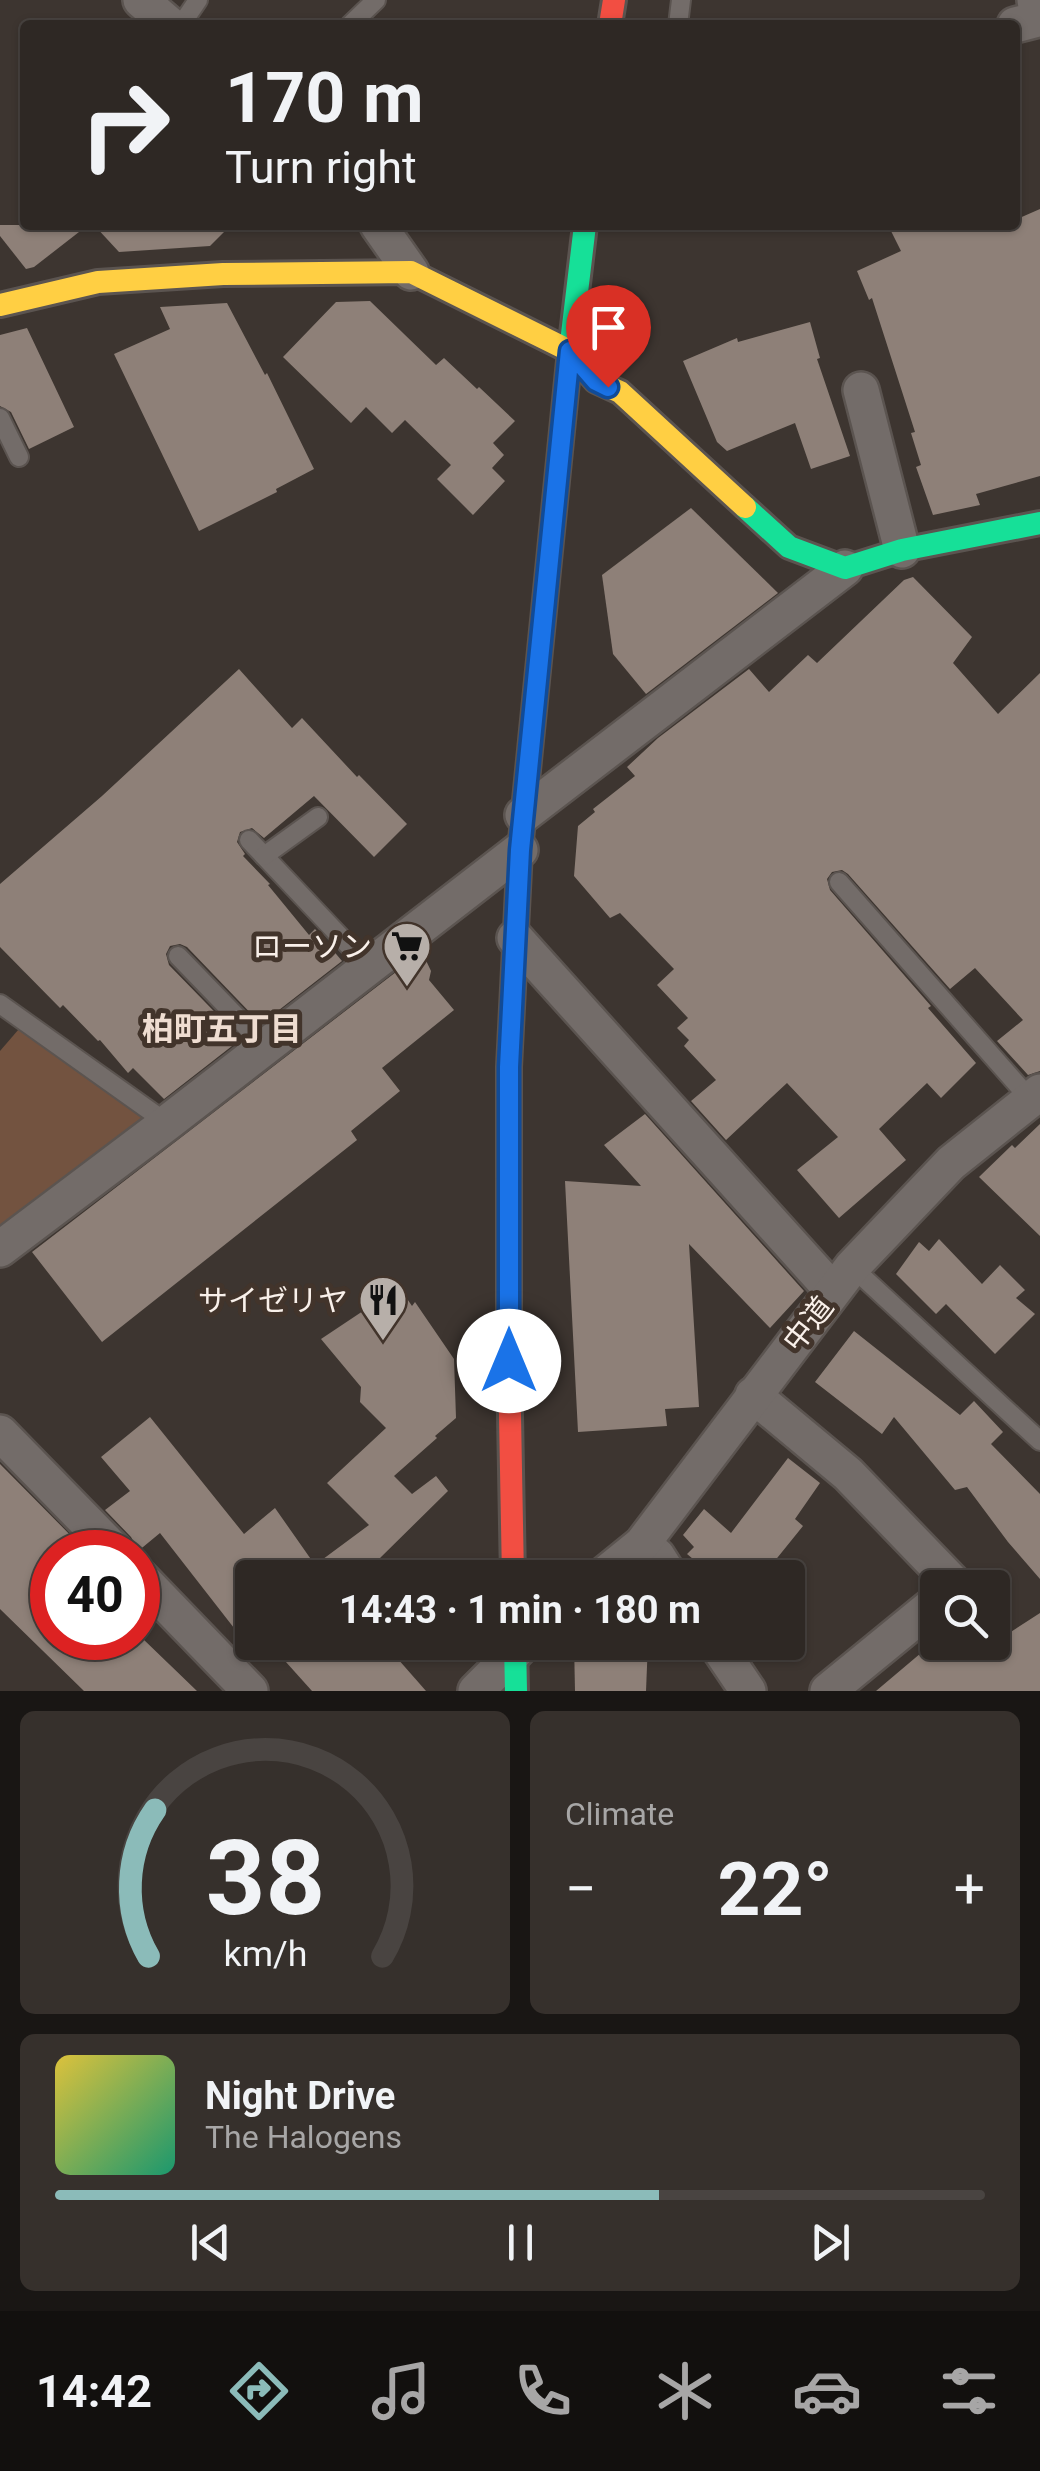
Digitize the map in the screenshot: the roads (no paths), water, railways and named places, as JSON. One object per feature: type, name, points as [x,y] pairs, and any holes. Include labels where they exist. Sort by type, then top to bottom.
[{"type":"street","points":[[141,0],[164,20]]},
{"type":"street","points":[[382,230],[411,272]]},
{"type":"street","points":[[514,1560],[509,1067],[515,938],[521,832],[584,230]]},
{"type":"street","points":[[0,305],[98,282],[223,274],[411,272],[570,351],[596,381],[620,392],[789,547],[845,568]]},
{"type":"street","points":[[861,390],[902,550]]},
{"type":"street","points":[[0,1248],[368,966],[521,832],[845,568],[902,550],[1040,523]]},
{"type":"street","points":[[515,938],[842,1279]]},
{"type":"street","name":"中道","points":[[622,1560],[642,1544],[842,1279],[951,1163],[1035,1096]]},
{"type":"street","points":[[753,1395],[848,1474],[941,1570]]},
{"type":"street","points":[[0,1433],[95,1530]]},
{"type":"street","points":[[642,1544],[660,1560]]},
{"type":"street","points":[[160,1598],[250,1691]]},
{"type":"street","points":[[828,1691],[920,1617]]},
{"type":"street","points":[[476,1691],[505,1660]]},
{"type":"street","points":[[516,1691],[517,1660]]},
{"type":"street","points":[[727,1660],[748,1691]]},
{"type":"lane","points":[[355,20],[376,0]]},
{"type":"lane","points":[[0,418],[19,458]]},
{"type":"lane","points":[[264,856],[318,818]]},
{"type":"lane","points":[[248,840],[368,966]]},
{"type":"lane","points":[[840,882],[1035,1096]]},
{"type":"lane","points":[[178,956],[265,1046]]},
{"type":"lane","points":[[0,1004],[167,1123]]},
{"type":"lane","points":[[842,1279],[1040,1441]]},
{"type":"place","name":"ローソン","points":[[407,988]]},
{"type":"place","name":"サイゼリヤ","points":[[383,1342]]},
{"type":"district","name":"柏町五丁目","points":[[222,1029]]}]
